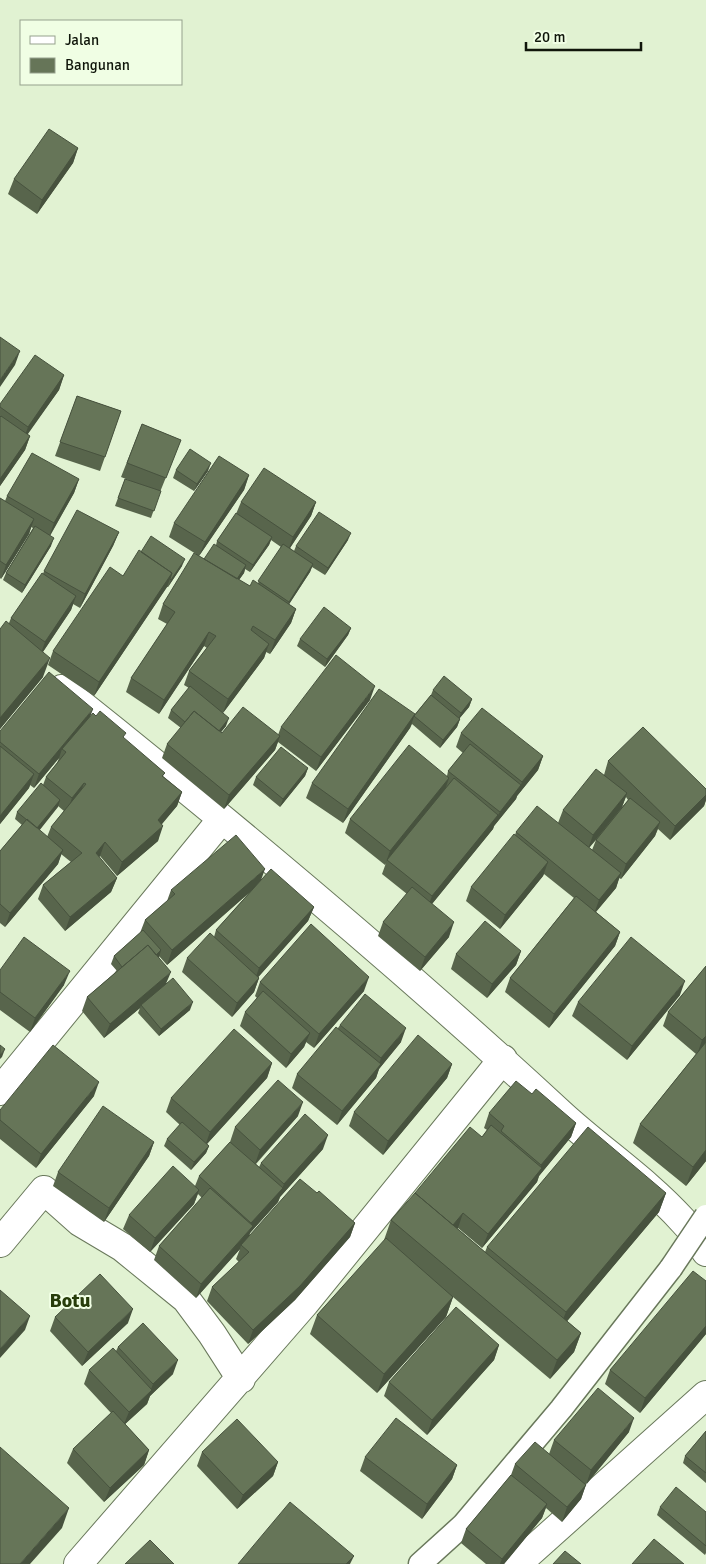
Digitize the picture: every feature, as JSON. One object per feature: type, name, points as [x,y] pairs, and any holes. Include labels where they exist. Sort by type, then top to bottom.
[{"type":"street","points":[[39,671],[222,819],[502,1059],[562,1115],[684,1221],[706,1252]]},
{"type":"street","points":[[0,1091],[222,819]]},
{"type":"street","points":[[78,1564],[241,1379],[311,1296],[502,1059]]},
{"type":"street","points":[[4,1228],[44,1190],[80,1222],[122,1247],[186,1298],[241,1379]]},
{"type":"street","points":[[517,1564],[706,1395]]},
{"type":"lane","points":[[420,1564],[463,1525],[561,1409],[671,1268],[706,1216]]},
{"type":"building","points":[[49,129],[78,148],[42,200],[14,179]]},
{"type":"building","points":[[0,337],[20,351],[0,380]]},
{"type":"building","points":[[35,355],[64,375],[28,427],[0,407],[0,404]]},
{"type":"building","points":[[77,396],[121,411],[105,457],[60,442]]},
{"type":"building","points":[[0,417],[30,436],[0,479]]},
{"type":"building","points":[[142,424],[181,440],[166,478],[127,463]]},
{"type":"building","points":[[190,449],[211,463],[197,484],[176,470]]},
{"type":"building","points":[[32,453],[79,479],[54,523],[7,496]]},
{"type":"building","points":[[219,456],[249,475],[205,542],[174,523]]},
{"type":"building","points":[[264,468],[316,502],[293,537],[241,502]]},
{"type":"building","points":[[125,479],[161,491],[154,511],[118,498]]},
{"type":"building","points":[[0,498],[34,519],[6,565],[0,561]]},
{"type":"building","points":[[77,510],[119,532],[85,594],[44,571]]},
{"type":"building","points":[[319,512],[351,533],[328,568],[296,546]]},
{"type":"building","points":[[236,513],[272,537],[253,565],[217,541]]},
{"type":"building","points":[[35,526],[54,538],[25,585],[6,573]]},
{"type":"building","points":[[151,536],[185,559],[171,580],[172,573],[141,552]]},
{"type":"building","points":[[214,544],[246,565],[237,579],[204,559]]},
{"type":"building","points":[[283,544],[313,564],[289,602],[258,581]]},
{"type":"building","points":[[139,550],[172,573],[99,682],[53,651],[110,567],[123,576]]},
{"type":"building","points":[[194,553],[250,586],[253,580],[296,609],[275,640],[253,626],[251,630],[269,644],[228,699],[189,671],[216,636],[209,632],[164,700],[131,678],[175,612],[163,604]]},
{"type":"building","points":[[42,573],[76,596],[45,642],[11,618]]},
{"type":"building","points":[[324,607],[351,628],[327,659],[300,639]]},
{"type":"building","points":[[6,621],[50,658],[0,718],[0,629]]},
{"type":"building","points":[[336,655],[375,686],[321,757],[281,727]]},
{"type":"building","points":[[49,672],[93,709],[39,774],[0,742],[0,731]]},
{"type":"building","points":[[444,676],[472,699],[461,713],[433,690]]},
{"type":"building","points":[[190,686],[229,718],[219,731],[194,711],[185,722],[171,710]]},
{"type":"building","points":[[379,689],[415,714],[348,809],[312,783]]},
{"type":"building","points":[[431,695],[460,719],[443,740],[414,716]]},
{"type":"building","points":[[243,707],[280,736],[229,795],[167,744],[194,711],[222,733]]},
{"type":"building","points":[[482,708],[543,756],[522,782],[461,733]]},
{"type":"building","points":[[100,711],[126,733],[123,737],[165,773],[162,776],[182,792],[158,820],[163,826],[122,862],[105,842],[96,853],[117,878],[70,917],[43,885],[82,853],[51,827],[86,784],[84,783],[72,798],[46,777],[66,752],[62,749],[93,713],[96,716]]},
{"type":"building","points":[[643,727],[706,789],[706,795],[675,826],[608,761]]},
{"type":"building","points":[[470,744],[521,785],[500,812],[448,771]]},
{"type":"building","points":[[409,745],[449,778],[390,851],[350,819]]},
{"type":"building","points":[[0,746],[34,774],[0,816]]},
{"type":"building","points":[[281,747],[308,768],[283,799],[256,777]]},
{"type":"building","points":[[596,769],[627,793],[593,835],[563,810]]},
{"type":"building","points":[[454,778],[498,815],[432,896],[387,860]]},
{"type":"building","points":[[41,783],[60,800],[37,828],[17,812]]},
{"type":"building","points":[[630,798],[660,822],[626,864],[596,840]]},
{"type":"building","points":[[537,806],[621,873],[599,900],[516,832]]},
{"type":"building","points":[[27,819],[63,850],[10,913],[0,904],[0,851]]},
{"type":"building","points":[[514,834],[548,862],[505,915],[471,887]]},
{"type":"building","points":[[236,835],[265,869],[172,950],[145,920],[175,894],[171,890]]},
{"type":"building","points":[[271,869],[314,907],[259,968],[216,930]]},
{"type":"building","points":[[412,887],[454,922],[425,957],[383,922]]},
{"type":"building","points":[[576,896],[620,932],[554,1014],[510,978]]},
{"type":"building","points":[[485,921],[521,951],[492,984],[456,954]]},
{"type":"building","points":[[311,924],[369,977],[319,1034],[260,982]]},
{"type":"building","points":[[143,930],[161,950],[156,955],[148,945],[122,967],[114,956]]},
{"type":"building","points":[[210,933],[259,978],[237,1003],[187,958]]},
{"type":"building","points":[[24,937],[70,971],[35,1018],[0,992],[0,970]]},
{"type":"building","points":[[631,937],[685,981],[632,1046],[578,1002]]},
{"type":"building","points":[[148,945],[171,972],[110,1024],[87,997]]},
{"type":"building","points":[[706,966],[706,1036],[702,1040],[668,1012]]},
{"type":"building","points":[[173,978],[193,1002],[161,1029],[141,1005]]},
{"type":"building","points":[[263,991],[310,1033],[291,1054],[245,1012]]},
{"type":"building","points":[[365,994],[406,1028],[381,1058],[340,1025]]},
{"type":"building","points":[[336,1027],[381,1064],[342,1111],[297,1074]]},
{"type":"building","points":[[234,1029],[272,1063],[210,1132],[171,1098]]},
{"type":"building","points":[[418,1035],[452,1064],[388,1141],[354,1112]]},
{"type":"building","points":[[706,1042],[706,1150],[693,1167],[640,1124]]},
{"type":"building","points":[[0,1045],[5,1049],[0,1055]]},
{"type":"building","points":[[53,1045],[99,1082],[41,1154],[0,1120],[0,1110]]},
{"type":"building","points":[[278,1080],[303,1102],[260,1150],[235,1127]]},
{"type":"building","points":[[516,1081],[532,1094],[536,1089],[576,1123],[541,1165],[501,1131],[504,1126],[489,1113]]},
{"type":"building","points":[[103,1106],[154,1142],[109,1208],[58,1172]]},
{"type":"building","points":[[305,1114],[328,1135],[284,1184],[261,1163]]},
{"type":"building","points":[[182,1122],[209,1146],[194,1162],[167,1139]]},
{"type":"building","points":[[491,1125],[542,1168],[488,1234],[463,1213],[453,1225],[415,1193],[470,1127],[482,1137]]},
{"type":"building","points":[[588,1127],[666,1193],[566,1312],[487,1247]]},
{"type":"building","points":[[230,1142],[283,1188],[251,1223],[199,1176]]},
{"type":"building","points":[[173,1166],[199,1190],[155,1238],[129,1215]]},
{"type":"building","points":[[300,1179],[317,1193],[319,1191],[355,1223],[300,1286],[253,1330],[212,1287],[249,1252],[241,1245]]},
{"type":"building","points":[[210,1188],[253,1226],[201,1284],[159,1246]]},
{"type":"building","points":[[415,1193],[581,1333],[557,1360],[391,1220]]},
{"type":"building","points":[[386,1238],[453,1297],[384,1374],[317,1315]]},
{"type":"building","points":[[693,1271],[706,1281],[706,1326],[645,1398],[610,1370]]},
{"type":"building","points":[[100,1274],[133,1309],[88,1352],[55,1317]]},
{"type":"building","points":[[0,1290],[30,1316],[0,1349]]},
{"type":"building","points":[[456,1307],[499,1345],[432,1420],[389,1382]]},
{"type":"building","points":[[143,1323],[178,1360],[153,1384],[118,1347]]},
{"type":"building","points":[[113,1348],[152,1390],[129,1412],[89,1370]]},
{"type":"building","points":[[598,1388],[634,1418],[591,1470],[554,1440]]},
{"type":"building","points":[[113,1411],[149,1450],[110,1488],[73,1449]]},
{"type":"building","points":[[396,1418],[457,1465],[427,1504],[365,1457]]},
{"type":"building","points":[[237,1419],[278,1462],[243,1495],[202,1452]]},
{"type":"building","points":[[706,1431],[706,1473],[685,1456]]},
{"type":"building","points":[[535,1442],[586,1485],[567,1507],[515,1464]]},
{"type":"building","points":[[0,1447],[69,1508],[20,1564],[0,1564]]},
{"type":"building","points":[[511,1475],[547,1504],[502,1559],[466,1529]]},
{"type":"building","points":[[676,1487],[706,1512],[706,1546],[660,1507]]},
{"type":"building","points":[[290,1502],[354,1556],[346,1564],[238,1564]]},
{"type":"building","points":[[654,1539],[684,1564],[632,1564]]},
{"type":"building","points":[[150,1540],[174,1564],[125,1564]]},
{"type":"building","points":[[565,1551],[581,1564],[553,1564]]},
{"type":"district","name":"Botu","points":[[70,1300]]}]
